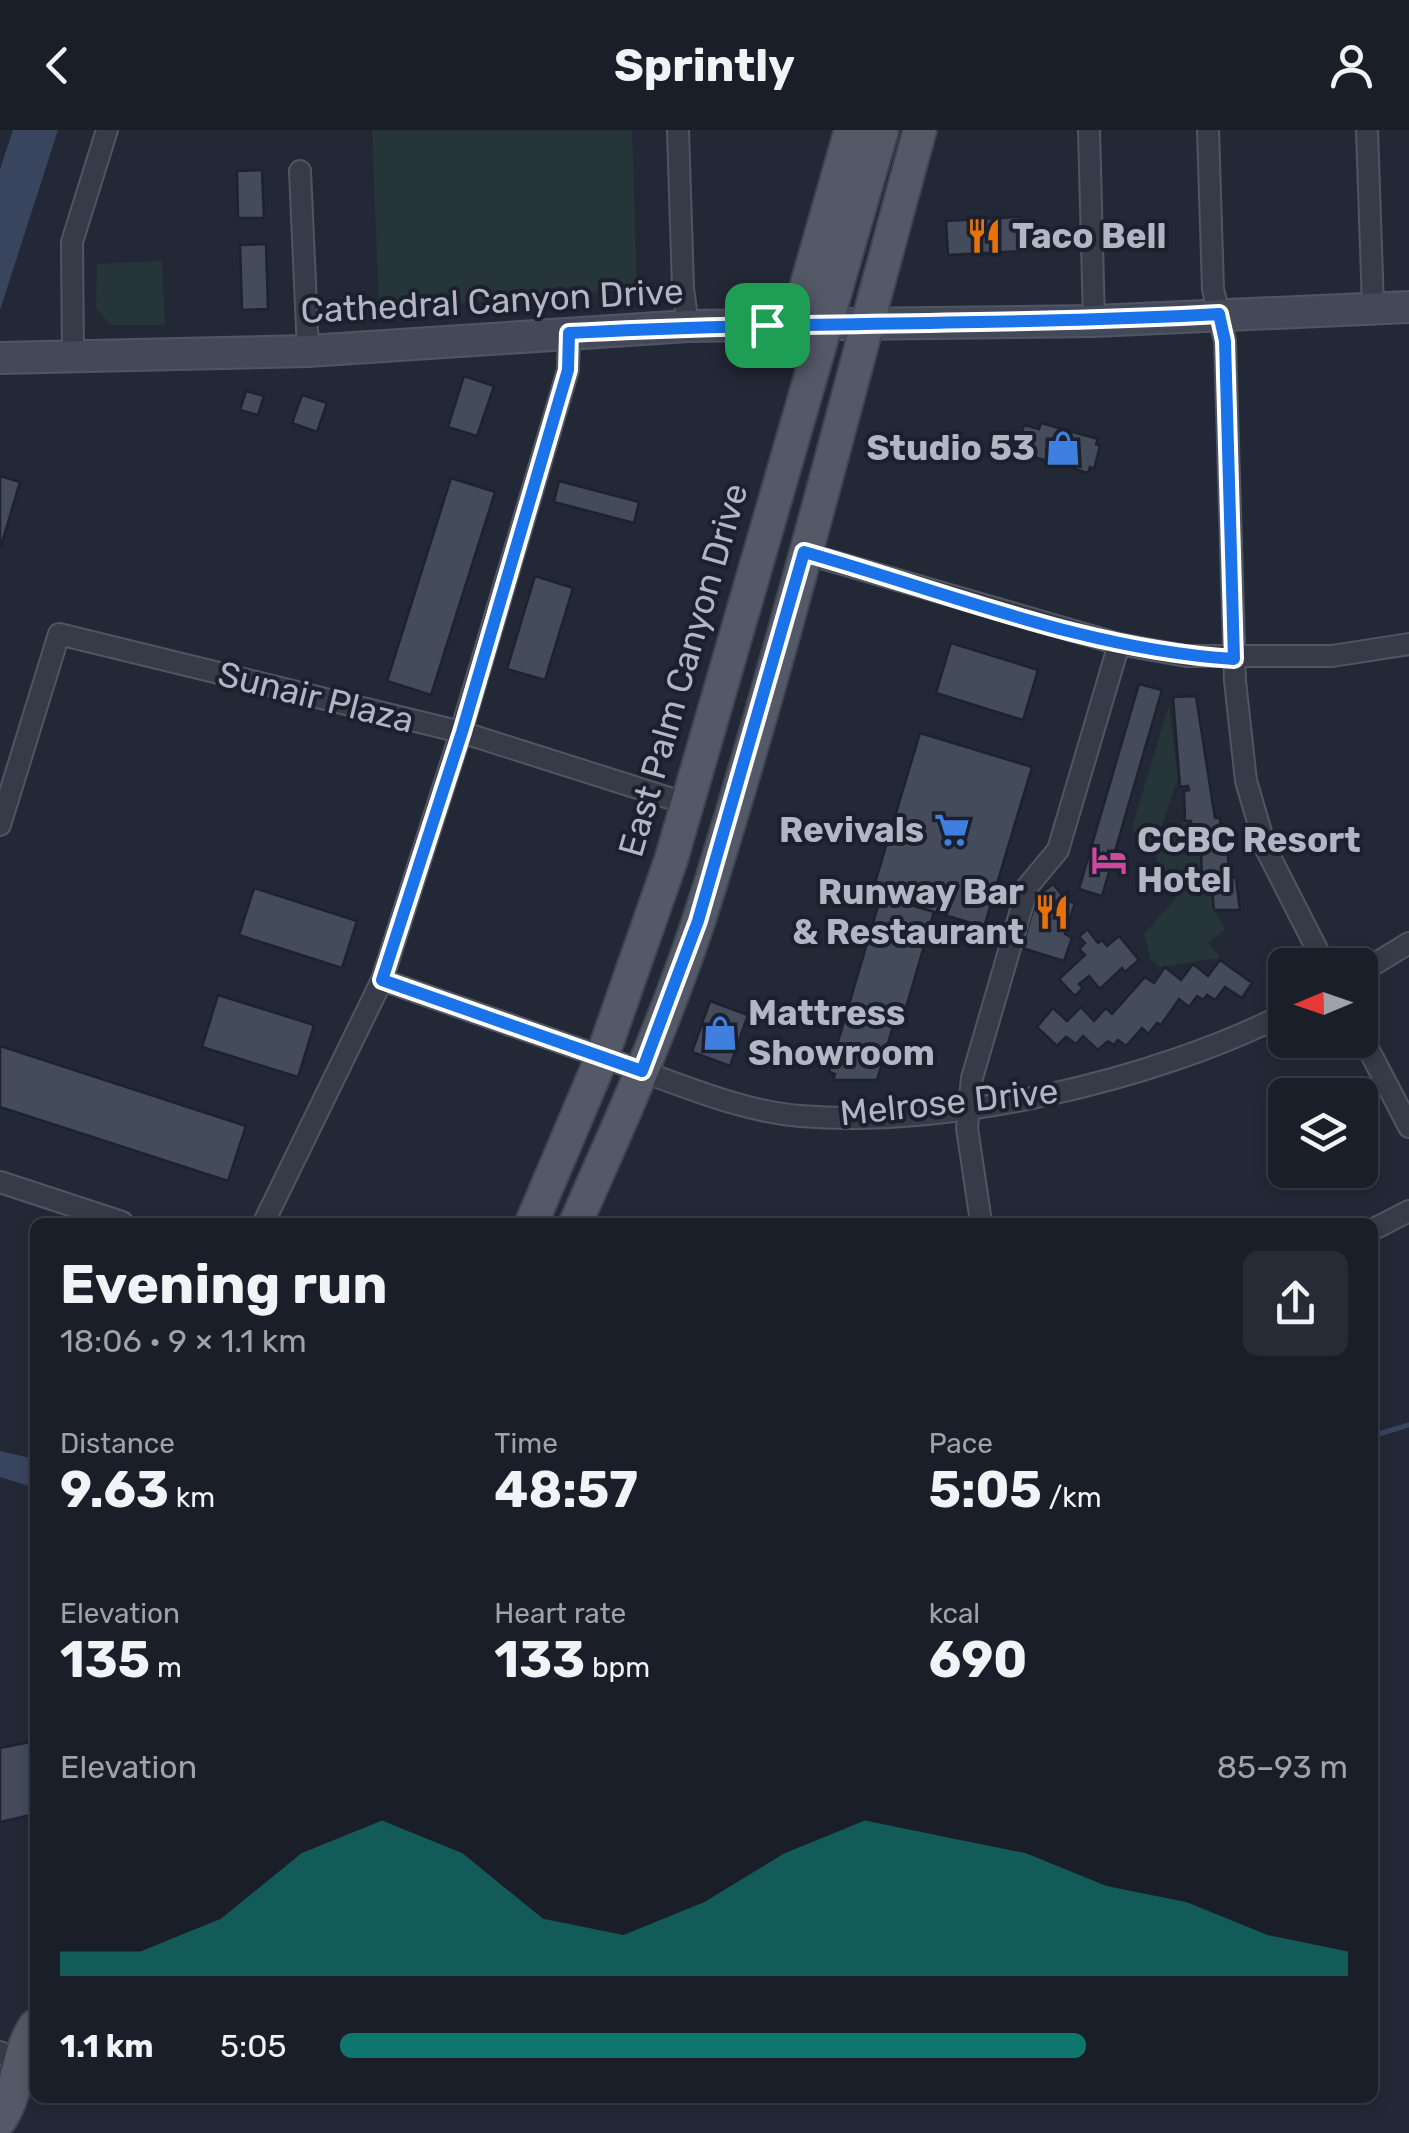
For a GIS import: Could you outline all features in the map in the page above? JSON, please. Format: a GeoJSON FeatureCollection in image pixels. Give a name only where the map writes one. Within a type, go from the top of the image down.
{"type":"FeatureCollection","features":[{"type":"Feature","properties":{"kind":"main road"},"geometry":{"type":"LineString","coordinates":[[767,325],[803,298],[850,130]]}},
{"type":"Feature","properties":{"kind":"main road","name":"East Palm Canyon Drive"},"geometry":{"type":"LineString","coordinates":[[534,1218],[602,1057],[670,860],[882,130]]}},
{"type":"Feature","properties":{"kind":"main road"},"geometry":{"type":"LineString","coordinates":[[578,1218],[642,1071],[698,921],[870,325],[920,130]]}},
{"type":"Feature","properties":{"kind":"main road"},"geometry":{"type":"LineString","coordinates":[[713,705],[719,719],[720,752],[708,809],[727,822]]}},
{"type":"Feature","properties":{"kind":"main road"},"geometry":{"type":"LineString","coordinates":[[15,2083],[30,2033]]}},
{"type":"Feature","properties":{"kind":"street"},"geometry":{"type":"LineString","coordinates":[[72,358],[72,242],[107,130]]}},
{"type":"Feature","properties":{"kind":"street"},"geometry":{"type":"LineString","coordinates":[[678,130],[683,288],[688,326]]}},
{"type":"Feature","properties":{"kind":"street"},"geometry":{"type":"LineString","coordinates":[[1089,130],[1094,321]]}},
{"type":"Feature","properties":{"kind":"street"},"geometry":{"type":"LineString","coordinates":[[1208,130],[1213,289],[1225,341],[1234,659],[1240,734],[1250,798],[1266,849],[1316,948]]}},
{"type":"Feature","properties":{"kind":"street"},"geometry":{"type":"LineString","coordinates":[[1367,130],[1373,308]]}},
{"type":"Feature","properties":{"kind":"street"},"geometry":{"type":"LineString","coordinates":[[300,171],[308,351]]}},
{"type":"Feature","properties":{"kind":"street","name":"Cathedral Canyon Drive"},"geometry":{"type":"LineString","coordinates":[[0,358],[308,351],[688,326],[1094,321],[1409,307]]}},
{"type":"Feature","properties":{"kind":"street"},"geometry":{"type":"LineString","coordinates":[[266,1218],[382,980],[462,732],[568,370],[569,333]]}},
{"type":"Feature","properties":{"kind":"street"},"geometry":{"type":"LineString","coordinates":[[804,552],[1119,644],[1186,656],[1332,656],[1409,644]]}},
{"type":"Feature","properties":{"kind":"street","name":"Sunair Plaza"},"geometry":{"type":"LineString","coordinates":[[0,825],[60,634],[462,732],[685,804]]}},
{"type":"Feature","properties":{"kind":"street"},"geometry":{"type":"LineString","coordinates":[[981,1218],[968,1106],[972,1078],[1028,886],[1058,850],[1119,644]]}},
{"type":"Feature","properties":{"kind":"street"},"geometry":{"type":"LineString","coordinates":[[1378,963],[1409,943]]}},
{"type":"Feature","properties":{"kind":"street","name":"Melrose Drive"},"geometry":{"type":"LineString","coordinates":[[382,980],[726,1100],[799,1116],[883,1115],[968,1106],[1084,1086],[1188,1054],[1268,1021]]}},
{"type":"Feature","properties":{"kind":"street"},"geometry":{"type":"LineString","coordinates":[[1373,1058],[1409,1127]]}},
{"type":"Feature","properties":{"kind":"street"},"geometry":{"type":"LineString","coordinates":[[0,1182],[110,1218]]}},
{"type":"Feature","properties":{"kind":"street"},"geometry":{"type":"LineString","coordinates":[[1378,1227],[1409,1212]]}},
{"type":"Feature","properties":{"kind":"shaded area"},"geometry":{"type":"Polygon","coordinates":[[[372,130],[632,130],[637,289],[379,310],[372,130]]]}},
{"type":"Feature","properties":{"kind":"shaded area"},"geometry":{"type":"Polygon","coordinates":[[[162,261],[165,325],[111,325],[96,308],[97,264],[162,261]]]}},
{"type":"Feature","properties":{"kind":"shaded area"},"geometry":{"type":"Polygon","coordinates":[[[1169,705],[1178,779],[1149,852],[1132,828],[1169,705]]]}},
{"type":"Feature","properties":{"kind":"shaded area"},"geometry":{"type":"Polygon","coordinates":[[[1191,821],[1192,850],[1201,850],[1202,879],[1211,880],[1214,910],[1226,929],[1208,942],[1220,958],[1161,967],[1151,960],[1144,934],[1180,894],[1162,873],[1154,852],[1166,825],[1191,821]]]}},
{"type":"Feature","properties":{"kind":"water"},"geometry":{"type":"Polygon","coordinates":[[[13,130],[58,130],[0,310],[0,169],[13,130]]]}},
{"type":"Feature","properties":{"kind":"water"},"geometry":{"type":"Polygon","coordinates":[[[0,1451],[30,1458],[30,1486],[0,1477],[0,1451]]]}},
{"type":"Feature","properties":{"kind":"building"},"geometry":{"type":"Polygon","coordinates":[[[262,170],[264,218],[238,218],[237,171],[262,170]]]}},
{"type":"Feature","properties":{"kind":"building","name":"Taco Bell"},"geometry":{"type":"Polygon","coordinates":[[[1020,217],[1022,251],[948,255],[946,221],[1020,217]]]}},
{"type":"Feature","properties":{"kind":"building"},"geometry":{"type":"Polygon","coordinates":[[[266,244],[268,309],[242,310],[240,245],[266,244]]]}},
{"type":"Feature","properties":{"kind":"building"},"geometry":{"type":"Polygon","coordinates":[[[464,376],[494,386],[477,436],[448,427],[464,376]]]}},
{"type":"Feature","properties":{"kind":"building"},"geometry":{"type":"Polygon","coordinates":[[[246,391],[264,396],[258,415],[240,410],[246,391]]]}},
{"type":"Feature","properties":{"kind":"building"},"geometry":{"type":"Polygon","coordinates":[[[302,395],[327,403],[317,432],[292,423],[302,395]]]}},
{"type":"Feature","properties":{"kind":"building"},"geometry":{"type":"Polygon","coordinates":[[[1041,423],[1098,439],[1094,469],[1090,467],[1088,473],[1017,452],[1024,425],[1039,429],[1041,423]]]}},
{"type":"Feature","properties":{"kind":"building"},"geometry":{"type":"Polygon","coordinates":[[[0,476],[20,482],[1,546],[0,546],[0,476]]]}},
{"type":"Feature","properties":{"kind":"building"},"geometry":{"type":"Polygon","coordinates":[[[451,478],[495,492],[431,695],[387,681],[451,478]]]}},
{"type":"Feature","properties":{"kind":"building"},"geometry":{"type":"Polygon","coordinates":[[[559,481],[639,502],[634,523],[554,502],[559,481]]]}},
{"type":"Feature","properties":{"kind":"building"},"geometry":{"type":"Polygon","coordinates":[[[535,576],[573,588],[545,680],[507,669],[535,576]]]}},
{"type":"Feature","properties":{"kind":"building"},"geometry":{"type":"Polygon","coordinates":[[[951,643],[1038,670],[1023,720],[936,693],[951,643]]]}},
{"type":"Feature","properties":{"kind":"building"},"geometry":{"type":"Polygon","coordinates":[[[1139,684],[1162,690],[1102,896],[1079,889],[1139,684]]]}},
{"type":"Feature","properties":{"kind":"building"},"geometry":{"type":"Polygon","coordinates":[[[1196,696],[1215,818],[1220,818],[1222,847],[1227,848],[1230,877],[1236,878],[1240,910],[1214,910],[1211,880],[1202,879],[1201,850],[1192,850],[1191,821],[1185,821],[1184,791],[1189,790],[1188,786],[1180,787],[1173,697],[1196,696]]]}},
{"type":"Feature","properties":{"kind":"building","name":"Revivals"},"geometry":{"type":"Polygon","coordinates":[[[920,733],[1032,767],[984,927],[872,893],[920,733]]]}},
{"type":"Feature","properties":{"kind":"building"},"geometry":{"type":"Polygon","coordinates":[[[1053,884],[1067,901],[1075,903],[1065,934],[1072,938],[1064,961],[1022,948],[1037,896],[1053,884]]]}},
{"type":"Feature","properties":{"kind":"building"},"geometry":{"type":"Polygon","coordinates":[[[254,888],[357,921],[342,968],[239,935],[254,888]]]}},
{"type":"Feature","properties":{"kind":"building"},"geometry":{"type":"Polygon","coordinates":[[[881,896],[934,912],[901,1025],[894,1023],[877,1080],[833,1080],[835,1074],[829,1072],[881,896]]]}},
{"type":"Feature","properties":{"kind":"building"},"geometry":{"type":"Polygon","coordinates":[[[1087,929],[1098,943],[1102,940],[1107,946],[1119,936],[1139,960],[1125,972],[1122,968],[1100,989],[1089,976],[1079,984],[1083,988],[1075,996],[1059,979],[1085,955],[1079,949],[1085,943],[1079,937],[1087,929]]]}},
{"type":"Feature","properties":{"kind":"building"},"geometry":{"type":"Polygon","coordinates":[[[1220,960],[1252,983],[1242,998],[1225,987],[1215,1000],[1207,995],[1203,1000],[1197,996],[1189,1007],[1179,999],[1161,1025],[1157,1023],[1148,1034],[1142,1028],[1126,1046],[1118,1040],[1114,1045],[1108,1041],[1098,1050],[1083,1036],[1076,1044],[1066,1037],[1057,1046],[1037,1027],[1053,1008],[1067,1021],[1081,1007],[1094,1021],[1106,1008],[1112,1014],[1145,977],[1154,983],[1165,967],[1181,980],[1193,964],[1208,976],[1220,960]]]}},
{"type":"Feature","properties":{"kind":"building"},"geometry":{"type":"Polygon","coordinates":[[[218,995],[314,1025],[298,1077],[202,1047],[218,995]]]}},
{"type":"Feature","properties":{"kind":"building","name":"Mattress Showroom"},"geometry":{"type":"Polygon","coordinates":[[[710,1001],[748,1015],[730,1066],[692,1052],[710,1001]]]}},
{"type":"Feature","properties":{"kind":"building"},"geometry":{"type":"Polygon","coordinates":[[[0,1046],[246,1126],[228,1181],[0,1107],[0,1046]]]}},
{"type":"Feature","properties":{"kind":"building"},"geometry":{"type":"Polygon","coordinates":[[[30,1742],[30,1815],[0,1822],[0,1748],[30,1742]]]}},
{"type":"Feature","properties":{"kind":"waterway"},"geometry":{"type":"LineString","coordinates":[[1378,1434],[1409,1425]]}},
{"type":"Feature","properties":{"kind":"place","name":"Taco Bell"},"geometry":{"type":"Point","coordinates":[984,236]}},
{"type":"Feature","properties":{"kind":"place","name":"Studio 53"},"geometry":{"type":"Point","coordinates":[1063,448]}},
{"type":"Feature","properties":{"kind":"place","name":"Revivals"},"geometry":{"type":"Point","coordinates":[952,830]}},
{"type":"Feature","properties":{"kind":"place","name":"CCBC Resort Hotel"},"geometry":{"type":"Point","coordinates":[1109,860]}},
{"type":"Feature","properties":{"kind":"place","name":"Runway Bar & Restaurant"},"geometry":{"type":"Point","coordinates":[1052,912]}},
{"type":"Feature","properties":{"kind":"place","name":"Mattress Showroom"},"geometry":{"type":"Point","coordinates":[720,1033]}},
{"type":"Feature","properties":{"kind":"route"},"geometry":{"type":"LineString","coordinates":[[1219,314],[1225,341],[1234,659],[1186,656],[1119,644],[804,552],[698,921],[642,1071],[382,980],[462,732],[568,370],[569,333],[767,325],[1094,321],[1219,314]]}}]}
